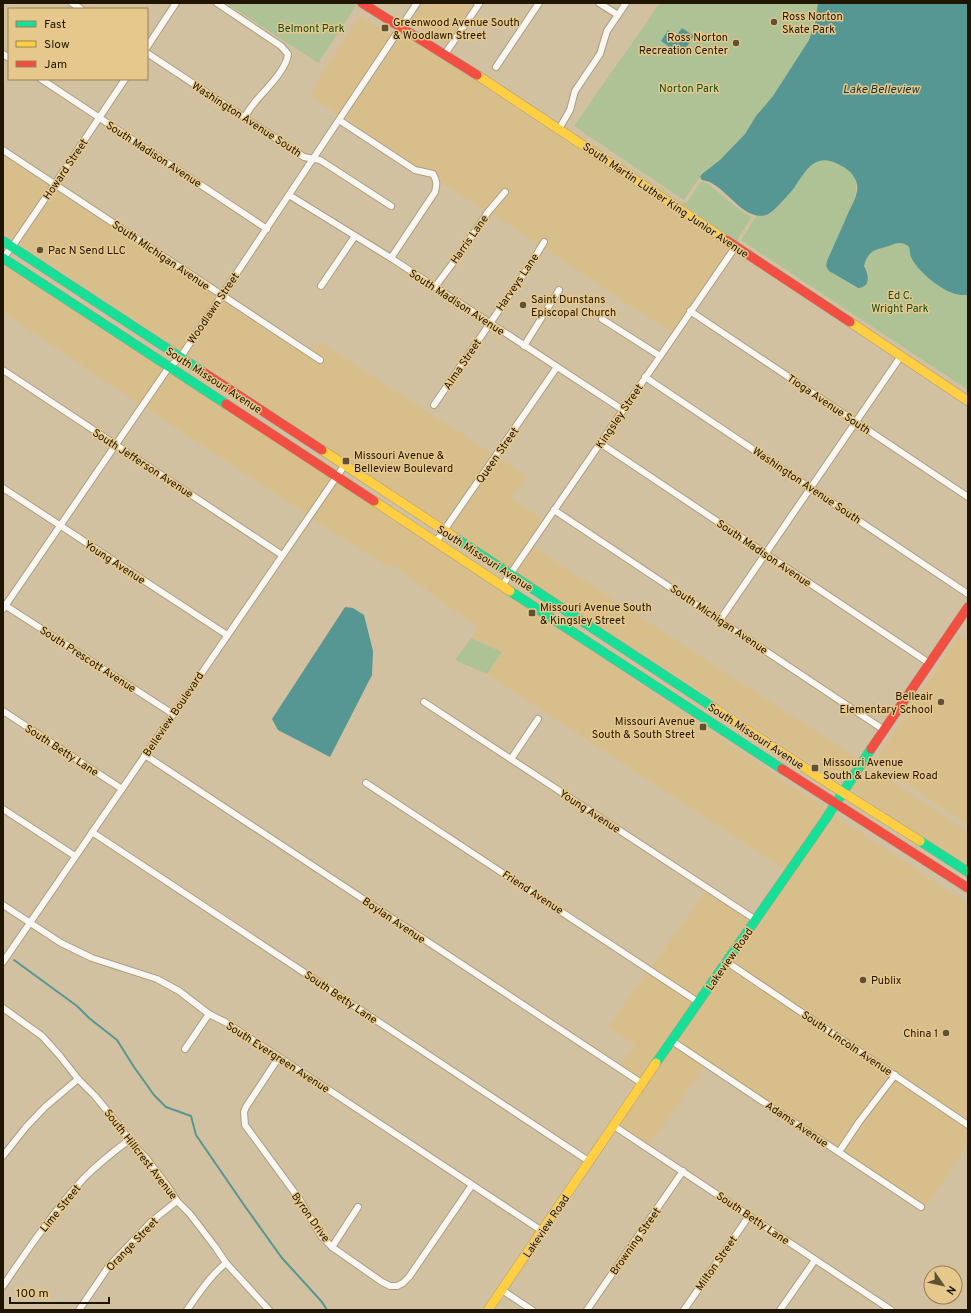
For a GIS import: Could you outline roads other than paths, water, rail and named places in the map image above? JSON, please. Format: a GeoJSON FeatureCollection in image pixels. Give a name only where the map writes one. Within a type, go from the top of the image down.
{"type":"FeatureCollection","features":[{"type":"Feature","properties":{"kind":"main road","name":"South Martin Luther King Junior Avenue"},"geometry":{"type":"LineString","coordinates":[[362,3],[445,54],[968,401]]}},
{"type":"Feature","properties":{"kind":"main road","name":"South Missouri Avenue"},"geometry":{"type":"LineString","coordinates":[[3,241],[510,575],[968,872]]}},
{"type":"Feature","properties":{"kind":"main road","name":"South Missouri Avenue"},"geometry":{"type":"LineString","coordinates":[[3,258],[502,586],[836,804],[968,888]]}},
{"type":"Feature","properties":{"kind":"main road","name":"Lakeview Road"},"geometry":{"type":"LineString","coordinates":[[488,1310],[698,1002],[836,804],[884,730],[968,607]]}},
{"type":"Feature","properties":{"kind":"street"},"geometry":{"type":"LineString","coordinates":[[148,45],[176,3]]}},
{"type":"Feature","properties":{"kind":"street"},"geometry":{"type":"LineString","coordinates":[[217,3],[281,46],[288,54],[286,63],[275,79],[253,104],[244,118]]}},
{"type":"Feature","properties":{"kind":"street","name":"Woodlawn Street"},"geometry":{"type":"LineString","coordinates":[[4,606],[169,367],[180,358],[417,3]]}},
{"type":"Feature","properties":{"kind":"street"},"geometry":{"type":"LineString","coordinates":[[445,54],[479,4],[477,3]]}},
{"type":"Feature","properties":{"kind":"street"},"geometry":{"type":"LineString","coordinates":[[496,67],[539,3]]}},
{"type":"Feature","properties":{"kind":"street"},"geometry":{"type":"LineString","coordinates":[[599,3],[618,15]]}},
{"type":"Feature","properties":{"kind":"street"},"geometry":{"type":"LineString","coordinates":[[559,129],[570,110],[575,92],[600,54],[607,30],[626,3]]}},
{"type":"Feature","properties":{"kind":"street","name":"Washington Avenue South"},"geometry":{"type":"LineString","coordinates":[[148,54],[304,157],[320,160],[391,206]]}},
{"type":"Feature","properties":{"kind":"street","name":"South Madison Avenue"},"geometry":{"type":"LineString","coordinates":[[42,80],[267,228]]}},
{"type":"Feature","properties":{"kind":"street","name":"Howard Street"},"geometry":{"type":"LineString","coordinates":[[3,258],[55,184],[124,80]]}},
{"type":"Feature","properties":{"kind":"street"},"geometry":{"type":"LineString","coordinates":[[339,120],[415,170],[433,174],[436,179],[437,185],[435,192],[390,258]]}},
{"type":"Feature","properties":{"kind":"street","name":"South Michigan Avenue"},"geometry":{"type":"LineString","coordinates":[[3,150],[320,360]]}},
{"type":"Feature","properties":{"kind":"street","name":"Harris Lane"},"geometry":{"type":"LineString","coordinates":[[435,287],[488,212],[505,192]]}},
{"type":"Feature","properties":{"kind":"street","name":"South Madison Avenue"},"geometry":{"type":"LineString","coordinates":[[289,195],[390,258],[623,410]]}},
{"type":"Feature","properties":{"kind":"street"},"geometry":{"type":"LineString","coordinates":[[321,286],[355,236]]}},
{"type":"Feature","properties":{"kind":"street","name":"Harveys Lane"},"geometry":{"type":"LineString","coordinates":[[490,323],[544,242]]}},
{"type":"Feature","properties":{"kind":"street","name":"Kingsley Street"},"geometry":{"type":"LineString","coordinates":[[502,586],[736,246]]}},
{"type":"Feature","properties":{"kind":"street"},"geometry":{"type":"LineString","coordinates":[[524,346],[559,290]]}},
{"type":"Feature","properties":{"kind":"street","name":"Tioga Avenue South"},"geometry":{"type":"LineString","coordinates":[[690,311],[968,497]]}},
{"type":"Feature","properties":{"kind":"street"},"geometry":{"type":"LineString","coordinates":[[602,319],[660,356]]}},
{"type":"Feature","properties":{"kind":"street","name":"Alma Street"},"geometry":{"type":"LineString","coordinates":[[434,405],[490,323]]}},
{"type":"Feature","properties":{"kind":"street"},"geometry":{"type":"LineString","coordinates":[[720,620],[901,356]]}},
{"type":"Feature","properties":{"kind":"street","name":"Queen Street"},"geometry":{"type":"LineString","coordinates":[[436,542],[557,367]]}},
{"type":"Feature","properties":{"kind":"street","name":"South Jefferson Avenue"},"geometry":{"type":"LineString","coordinates":[[3,370],[282,555]]}},
{"type":"Feature","properties":{"kind":"street","name":"Washington Avenue South"},"geometry":{"type":"LineString","coordinates":[[645,377],[968,594]]}},
{"type":"Feature","properties":{"kind":"street","name":"South Madison Avenue"},"geometry":{"type":"LineString","coordinates":[[600,443],[929,664]]}},
{"type":"Feature","properties":{"kind":"street","name":"Belleview Boulevard"},"geometry":{"type":"LineString","coordinates":[[3,962],[344,466]]}},
{"type":"Feature","properties":{"kind":"street","name":"Young Avenue"},"geometry":{"type":"LineString","coordinates":[[3,488],[227,635]]}},
{"type":"Feature","properties":{"kind":"street","name":"South Michigan Avenue"},"geometry":{"type":"LineString","coordinates":[[554,510],[884,730]]}},
{"type":"Feature","properties":{"kind":"street","name":"South Prescott Avenue"},"geometry":{"type":"LineString","coordinates":[[4,606],[173,714]]}},
{"type":"Feature","properties":{"kind":"street","name":"Young Avenue"},"geometry":{"type":"LineString","coordinates":[[424,702],[756,920]]}},
{"type":"Feature","properties":{"kind":"street","name":"South Betty Lane"},"geometry":{"type":"LineString","coordinates":[[3,712],[122,789]]}},
{"type":"Feature","properties":{"kind":"street"},"geometry":{"type":"LineString","coordinates":[[511,759],[538,719]]}},
{"type":"Feature","properties":{"kind":"street","name":"Boylan Avenue"},"geometry":{"type":"LineString","coordinates":[[145,755],[643,1084]]}},
{"type":"Feature","properties":{"kind":"street","name":"Friend Avenue"},"geometry":{"type":"LineString","coordinates":[[366,782],[698,1002]]}},
{"type":"Feature","properties":{"kind":"street"},"geometry":{"type":"LineString","coordinates":[[3,809],[76,856]]}},
{"type":"Feature","properties":{"kind":"street","name":"South Betty Lane"},"geometry":{"type":"LineString","coordinates":[[92,832],[590,1162]]}},
{"type":"Feature","properties":{"kind":"street","name":"South Evergreen Avenue"},"geometry":{"type":"LineString","coordinates":[[3,905],[61,943],[92,958],[157,979],[179,991],[209,1014],[225,1022],[279,1057],[542,1231]]}},
{"type":"Feature","properties":{"kind":"street","name":"South Lincoln Avenue"},"geometry":{"type":"LineString","coordinates":[[726,962],[968,1125]]}},
{"type":"Feature","properties":{"kind":"street","name":"South Hillcrest Avenue"},"geometry":{"type":"LineString","coordinates":[[3,1008],[42,1036],[78,1079],[96,1096],[129,1140],[147,1159],[177,1201],[190,1214],[226,1263],[269,1310]]}},
{"type":"Feature","properties":{"kind":"street"},"geometry":{"type":"LineString","coordinates":[[185,1049],[209,1014]]}},
{"type":"Feature","properties":{"kind":"street","name":"Adams Avenue"},"geometry":{"type":"LineString","coordinates":[[672,1041],[921,1207]]}},
{"type":"Feature","properties":{"kind":"street","name":"Byron Drive"},"geometry":{"type":"LineString","coordinates":[[279,1057],[246,1107],[244,1112],[244,1125],[300,1200],[322,1236],[332,1247],[382,1282],[390,1286],[397,1286],[409,1277],[472,1185]]}},
{"type":"Feature","properties":{"kind":"street"},"geometry":{"type":"LineString","coordinates":[[839,1152],[895,1075]]}},
{"type":"Feature","properties":{"kind":"street"},"geometry":{"type":"LineString","coordinates":[[3,1156],[26,1127],[45,1107],[78,1079]]}},
{"type":"Feature","properties":{"kind":"street","name":"South Betty Lane"},"geometry":{"type":"LineString","coordinates":[[614,1126],[891,1310]]}},
{"type":"Feature","properties":{"kind":"street","name":"Lime Street"},"geometry":{"type":"LineString","coordinates":[[3,1286],[41,1231],[84,1179],[103,1160],[129,1140]]}},
{"type":"Feature","properties":{"kind":"street","name":"Browning Street"},"geometry":{"type":"LineString","coordinates":[[587,1310],[683,1172]]}},
{"type":"Feature","properties":{"kind":"street","name":"Orange Street"},"geometry":{"type":"LineString","coordinates":[[79,1310],[109,1266],[152,1221],[177,1201]]}},
{"type":"Feature","properties":{"kind":"street"},"geometry":{"type":"LineString","coordinates":[[332,1247],[358,1207]]}},
{"type":"Feature","properties":{"kind":"street","name":"Milton Street"},"geometry":{"type":"LineString","coordinates":[[684,1310],[749,1216]]}},
{"type":"Feature","properties":{"kind":"street"},"geometry":{"type":"LineString","coordinates":[[780,1310],[815,1260]]}},
{"type":"Feature","properties":{"kind":"street"},"geometry":{"type":"LineString","coordinates":[[187,1310],[206,1283],[216,1271],[226,1263]]}},
{"type":"Feature","properties":{"kind":"street"},"geometry":{"type":"LineString","coordinates":[[502,1290],[532,1310]]}},
{"type":"Feature","properties":{"kind":"street"},"geometry":{"type":"LineString","coordinates":[[877,1310],[881,1304]]}},
{"type":"Feature","properties":{"kind":"water","name":"Lake Belleview"},"geometry":{"type":"Polygon","coordinates":[[[818,3],[968,3],[968,295],[952,293],[936,284],[916,265],[910,255],[909,247],[902,243],[897,243],[870,254],[864,266],[868,280],[862,287],[858,288],[829,271],[826,266],[827,261],[854,201],[857,189],[857,182],[853,175],[847,169],[838,164],[823,160],[812,165],[794,188],[769,214],[757,216],[741,208],[718,187],[710,182],[702,180],[700,177],[720,160],[745,134],[756,116],[773,96],[809,40],[815,23],[818,3]]]}},
{"type":"Feature","properties":{"kind":"water"},"geometry":{"type":"Polygon","coordinates":[[[682,28],[694,36],[681,55],[661,41],[668,30],[676,36],[682,28]]]}},
{"type":"Feature","properties":{"kind":"water"},"geometry":{"type":"Polygon","coordinates":[[[345,607],[353,608],[364,615],[373,651],[372,675],[330,757],[278,730],[272,719],[345,607]]]}},
{"type":"Feature","properties":{"kind":"waterway"},"geometry":{"type":"LineString","coordinates":[[14,960],[77,1006],[89,1018],[117,1040],[154,1095],[166,1107],[191,1116],[196,1135],[244,1205],[282,1258],[322,1302],[327,1310]]}},
{"type":"Feature","properties":{"kind":"place","name":"Ross Norton Skate Park"},"geometry":{"type":"Point","coordinates":[774,22]}},
{"type":"Feature","properties":{"kind":"place","name":"Greenwood Avenue South & Woodlawn Street"},"geometry":{"type":"Point","coordinates":[385,28]}},
{"type":"Feature","properties":{"kind":"place","name":"Ross Norton Recreation Center"},"geometry":{"type":"Point","coordinates":[736,43]}},
{"type":"Feature","properties":{"kind":"place","name":"Pac N Send LLC"},"geometry":{"type":"Point","coordinates":[40,250]}},
{"type":"Feature","properties":{"kind":"place","name":"Saint Dunstans Episcopal Church"},"geometry":{"type":"Point","coordinates":[523,305]}},
{"type":"Feature","properties":{"kind":"place","name":"Missouri Avenue & Belleview Boulevard"},"geometry":{"type":"Point","coordinates":[346,461]}},
{"type":"Feature","properties":{"kind":"place","name":"Missouri Avenue South & Kingsley Street"},"geometry":{"type":"Point","coordinates":[532,613]}},
{"type":"Feature","properties":{"kind":"place","name":"Belleair Elementary School"},"geometry":{"type":"Point","coordinates":[941,702]}},
{"type":"Feature","properties":{"kind":"place","name":"Missouri Avenue South & South Street"},"geometry":{"type":"Point","coordinates":[703,727]}},
{"type":"Feature","properties":{"kind":"place","name":"Missouri Avenue South & Lakeview Road"},"geometry":{"type":"Point","coordinates":[815,768]}},
{"type":"Feature","properties":{"kind":"place","name":"Publix"},"geometry":{"type":"Point","coordinates":[863,980]}},
{"type":"Feature","properties":{"kind":"place","name":"China 1"},"geometry":{"type":"Point","coordinates":[946,1033]}},
{"type":"Feature","properties":{"kind":"park label","name":"Belmont Park"},"geometry":{"type":"Point","coordinates":[311,28]}},
{"type":"Feature","properties":{"kind":"park label","name":"Norton Park"},"geometry":{"type":"Point","coordinates":[689,88]}},
{"type":"Feature","properties":{"kind":"park label","name":"Ed C. Wright Park"},"geometry":{"type":"Point","coordinates":[900,301]}}]}
